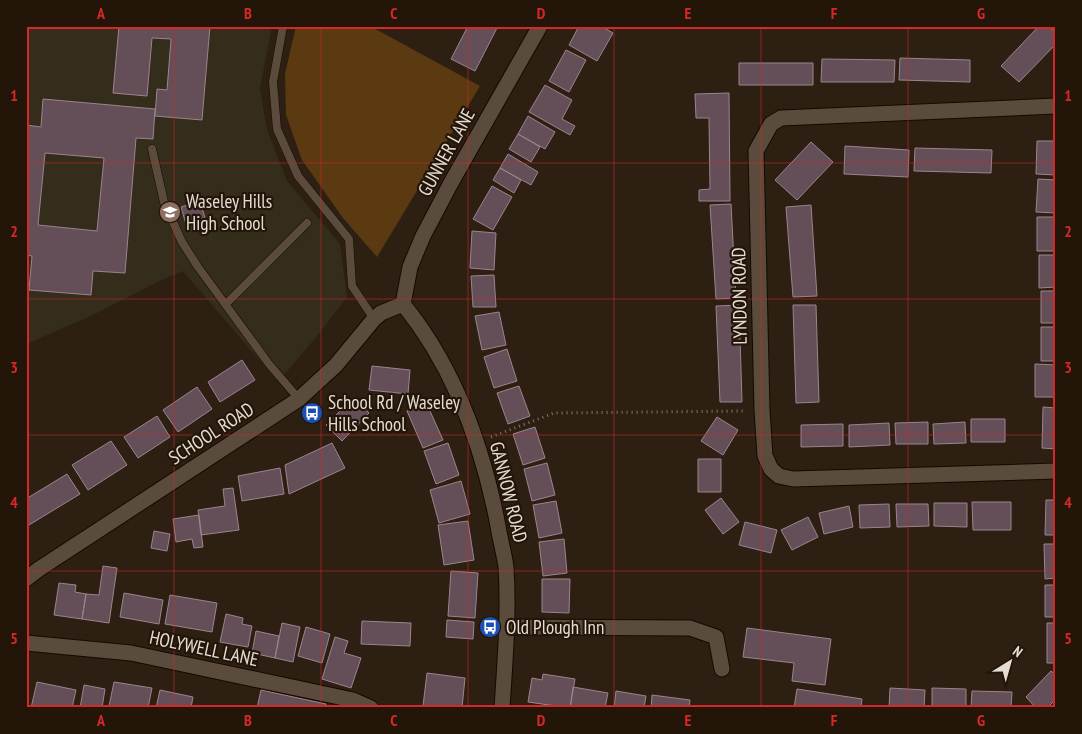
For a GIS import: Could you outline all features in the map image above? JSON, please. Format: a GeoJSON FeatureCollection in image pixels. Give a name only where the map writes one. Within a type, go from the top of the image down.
{"type":"FeatureCollection","features":[{"type":"Feature","properties":{"kind":"street","name":"GUNNER LANE"},"geometry":{"type":"LineString","coordinates":[[403,304],[410,267],[423,236],[452,180],[540,26]]}},
{"type":"Feature","properties":{"kind":"street","name":"LYNDON ROAD"},"geometry":{"type":"LineString","coordinates":[[1056,106],[781,118],[771,124],[756,151],[762,410],[765,456],[771,469],[778,476],[793,479],[1056,471]]}},
{"type":"Feature","properties":{"kind":"street","name":"SCHOOL ROAD"},"geometry":{"type":"LineString","coordinates":[[26,579],[47,563],[298,399],[336,365],[374,319],[381,313],[403,304]]}},
{"type":"Feature","properties":{"kind":"street","name":"GANNOW ROAD"},"geometry":{"type":"LineString","coordinates":[[403,304],[421,326],[449,375],[477,442],[493,501],[506,566],[507,627],[502,708]]}},
{"type":"Feature","properties":{"kind":"street"},"geometry":{"type":"LineString","coordinates":[[507,627],[690,628],[716,637],[722,669]]}},
{"type":"Feature","properties":{"kind":"street","name":"HOLYWELL LANE"},"geometry":{"type":"LineString","coordinates":[[26,643],[132,653],[353,700],[371,708]]}},
{"type":"Feature","properties":{"kind":"lane"},"geometry":{"type":"LineString","coordinates":[[283,26],[273,82],[277,129],[298,176],[349,239],[352,286],[374,319]]}},
{"type":"Feature","properties":{"kind":"lane"},"geometry":{"type":"LineString","coordinates":[[152,149],[164,202],[179,234],[198,267],[269,364],[298,399]]}},
{"type":"Feature","properties":{"kind":"lane"},"geometry":{"type":"LineString","coordinates":[[226,304],[307,223]]}},
{"type":"Feature","properties":{"kind":"path"},"geometry":{"type":"LineString","coordinates":[[477,442],[554,413],[762,410]]}},
{"type":"Feature","properties":{"kind":"shaded area","name":"Waseley Hills High School"},"geometry":{"type":"Polygon","coordinates":[[[26,26],[272,26],[260,88],[267,130],[287,181],[340,244],[347,297],[278,382],[183,271],[159,281],[93,315],[26,344],[26,26]]]}},
{"type":"Feature","properties":{"kind":"shaded area"},"geometry":{"type":"Polygon","coordinates":[[[296,26],[370,26],[480,86],[377,257],[343,218],[302,160],[286,115],[285,74],[296,26]]]}},
{"type":"Feature","properties":{"kind":"building"},"geometry":{"type":"Polygon","coordinates":[[[119,26],[210,26],[202,120],[155,116],[157,89],[167,90],[171,39],[152,38],[147,96],[113,93],[119,26]]]}},
{"type":"Feature","properties":{"kind":"building"},"geometry":{"type":"Polygon","coordinates":[[[468,26],[498,26],[475,71],[451,59],[468,26]]]}},
{"type":"Feature","properties":{"kind":"building"},"geometry":{"type":"Polygon","coordinates":[[[579,26],[601,26],[613,33],[597,61],[569,45],[579,26]]]}},
{"type":"Feature","properties":{"kind":"building"},"geometry":{"type":"Polygon","coordinates":[[[1039,26],[1048,26],[1056,33],[1056,44],[1019,82],[1001,66],[1039,26]]]}},
{"type":"Feature","properties":{"kind":"building"},"geometry":{"type":"Polygon","coordinates":[[[566,50],[586,60],[569,92],[549,81],[566,50]]]}},
{"type":"Feature","properties":{"kind":"building"},"geometry":{"type":"Polygon","coordinates":[[[900,58],[970,60],[970,82],[899,80],[900,58]]]}},
{"type":"Feature","properties":{"kind":"building"},"geometry":{"type":"Polygon","coordinates":[[[822,59],[895,60],[894,82],[821,82],[822,59]]]}},
{"type":"Feature","properties":{"kind":"building"},"geometry":{"type":"Polygon","coordinates":[[[739,63],[813,63],[813,85],[739,85],[739,63]]]}},
{"type":"Feature","properties":{"kind":"building"},"geometry":{"type":"Polygon","coordinates":[[[545,85],[572,100],[562,119],[575,126],[570,135],[529,112],[545,85]]]}},
{"type":"Feature","properties":{"kind":"building"},"geometry":{"type":"Polygon","coordinates":[[[729,93],[730,201],[699,201],[699,190],[710,189],[709,118],[696,118],[695,94],[729,93]]]}},
{"type":"Feature","properties":{"kind":"building"},"geometry":{"type":"Polygon","coordinates":[[[43,99],[155,109],[153,139],[136,138],[125,273],[93,271],[91,295],[29,290],[32,256],[26,255],[26,125],[41,127],[43,99]],[[45,153],[38,225],[97,231],[104,158],[45,153]]]}},
{"type":"Feature","properties":{"kind":"building"},"geometry":{"type":"Polygon","coordinates":[[[528,116],[555,132],[545,149],[518,134],[528,116]]]}},
{"type":"Feature","properties":{"kind":"building"},"geometry":{"type":"Polygon","coordinates":[[[518,134],[540,147],[531,162],[509,149],[518,134]]]}},
{"type":"Feature","properties":{"kind":"building"},"geometry":{"type":"Polygon","coordinates":[[[1037,141],[1056,141],[1056,175],[1036,174],[1037,141]]]}},
{"type":"Feature","properties":{"kind":"building"},"geometry":{"type":"Polygon","coordinates":[[[811,142],[833,162],[797,200],[775,180],[811,142]]]}},
{"type":"Feature","properties":{"kind":"building"},"geometry":{"type":"Polygon","coordinates":[[[845,146],[909,150],[908,177],[844,174],[845,146]]]}},
{"type":"Feature","properties":{"kind":"building"},"geometry":{"type":"Polygon","coordinates":[[[915,148],[992,150],[991,173],[914,171],[915,148]]]}},
{"type":"Feature","properties":{"kind":"building"},"geometry":{"type":"Polygon","coordinates":[[[508,154],[538,172],[531,185],[500,168],[508,154]]]}},
{"type":"Feature","properties":{"kind":"building"},"geometry":{"type":"Polygon","coordinates":[[[500,168],[521,180],[514,193],[493,180],[500,168]]]}},
{"type":"Feature","properties":{"kind":"building"},"geometry":{"type":"Polygon","coordinates":[[[1038,179],[1056,180],[1056,213],[1036,212],[1038,179]]]}},
{"type":"Feature","properties":{"kind":"building"},"geometry":{"type":"Polygon","coordinates":[[[492,186],[512,197],[493,230],[473,219],[492,186]]]}},
{"type":"Feature","properties":{"kind":"building"},"geometry":{"type":"Polygon","coordinates":[[[200,201],[207,225],[188,231],[181,207],[200,201]]]}},
{"type":"Feature","properties":{"kind":"building"},"geometry":{"type":"Polygon","coordinates":[[[731,204],[736,298],[716,299],[710,205],[731,204]]]}},
{"type":"Feature","properties":{"kind":"building"},"geometry":{"type":"Polygon","coordinates":[[[811,205],[817,296],[793,297],[786,207],[811,205]]]}},
{"type":"Feature","properties":{"kind":"building"},"geometry":{"type":"Polygon","coordinates":[[[1037,217],[1056,217],[1056,251],[1037,251],[1037,217]]]}},
{"type":"Feature","properties":{"kind":"building"},"geometry":{"type":"Polygon","coordinates":[[[472,231],[496,233],[494,270],[470,268],[472,231]]]}},
{"type":"Feature","properties":{"kind":"building"},"geometry":{"type":"Polygon","coordinates":[[[1039,255],[1056,255],[1056,287],[1039,288],[1039,255]]]}},
{"type":"Feature","properties":{"kind":"building"},"geometry":{"type":"Polygon","coordinates":[[[494,275],[496,307],[473,307],[471,276],[494,275]]]}},
{"type":"Feature","properties":{"kind":"building"},"geometry":{"type":"Polygon","coordinates":[[[1041,291],[1056,291],[1056,323],[1041,323],[1041,291]]]}},
{"type":"Feature","properties":{"kind":"building"},"geometry":{"type":"Polygon","coordinates":[[[739,305],[742,402],[720,402],[716,306],[739,305]]]}},
{"type":"Feature","properties":{"kind":"building"},"geometry":{"type":"Polygon","coordinates":[[[793,305],[816,305],[819,402],[796,403],[793,305]]]}},
{"type":"Feature","properties":{"kind":"building"},"geometry":{"type":"Polygon","coordinates":[[[499,312],[506,345],[482,350],[475,316],[499,312]]]}},
{"type":"Feature","properties":{"kind":"building"},"geometry":{"type":"Polygon","coordinates":[[[1041,327],[1056,327],[1056,361],[1041,361],[1041,327]]]}},
{"type":"Feature","properties":{"kind":"building"},"geometry":{"type":"Polygon","coordinates":[[[507,349],[517,381],[494,388],[484,357],[507,349]]]}},
{"type":"Feature","properties":{"kind":"building"},"geometry":{"type":"Polygon","coordinates":[[[242,360],[255,380],[220,402],[208,382],[242,360]]]}},
{"type":"Feature","properties":{"kind":"building"},"geometry":{"type":"Polygon","coordinates":[[[1035,364],[1056,365],[1056,397],[1035,397],[1035,364]]]}},
{"type":"Feature","properties":{"kind":"building"},"geometry":{"type":"Polygon","coordinates":[[[372,366],[410,370],[408,394],[369,390],[372,366]]]}},
{"type":"Feature","properties":{"kind":"building"},"geometry":{"type":"Polygon","coordinates":[[[519,386],[530,416],[508,424],[497,393],[519,386]]]}},
{"type":"Feature","properties":{"kind":"building"},"geometry":{"type":"Polygon","coordinates":[[[197,387],[212,409],[178,432],[163,410],[197,387]]]}},
{"type":"Feature","properties":{"kind":"building"},"geometry":{"type":"Polygon","coordinates":[[[354,397],[369,413],[342,441],[326,425],[354,397]]]}},
{"type":"Feature","properties":{"kind":"building"},"geometry":{"type":"Polygon","coordinates":[[[426,402],[443,440],[423,448],[407,411],[426,402]]]}},
{"type":"Feature","properties":{"kind":"building"},"geometry":{"type":"Polygon","coordinates":[[[1043,407],[1056,408],[1056,449],[1042,448],[1043,407]]]}},
{"type":"Feature","properties":{"kind":"building"},"geometry":{"type":"Polygon","coordinates":[[[157,416],[170,437],[138,458],[124,437],[157,416]]]}},
{"type":"Feature","properties":{"kind":"building"},"geometry":{"type":"Polygon","coordinates":[[[717,417],[738,430],[723,455],[701,441],[717,417]]]}},
{"type":"Feature","properties":{"kind":"building"},"geometry":{"type":"Polygon","coordinates":[[[971,419],[1005,419],[1005,442],[971,442],[971,419]]]}},
{"type":"Feature","properties":{"kind":"building"},"geometry":{"type":"Polygon","coordinates":[[[928,422],[928,444],[896,444],[895,423],[928,422]]]}},
{"type":"Feature","properties":{"kind":"building"},"geometry":{"type":"Polygon","coordinates":[[[965,422],[966,443],[934,444],[933,424],[965,422]]]}},
{"type":"Feature","properties":{"kind":"building"},"geometry":{"type":"Polygon","coordinates":[[[889,423],[890,445],[849,447],[849,425],[889,423]]]}},
{"type":"Feature","properties":{"kind":"building"},"geometry":{"type":"Polygon","coordinates":[[[843,424],[843,446],[801,447],[801,425],[843,424]]]}},
{"type":"Feature","properties":{"kind":"building"},"geometry":{"type":"Polygon","coordinates":[[[535,427],[545,458],[523,465],[513,434],[535,427]]]}},
{"type":"Feature","properties":{"kind":"building"},"geometry":{"type":"Polygon","coordinates":[[[111,441],[127,465],[88,490],[72,465],[111,441]]]}},
{"type":"Feature","properties":{"kind":"building"},"geometry":{"type":"Polygon","coordinates":[[[332,443],[345,468],[289,494],[285,465],[332,443]]]}},
{"type":"Feature","properties":{"kind":"building"},"geometry":{"type":"Polygon","coordinates":[[[448,443],[459,475],[436,484],[424,451],[448,443]]]}},
{"type":"Feature","properties":{"kind":"building"},"geometry":{"type":"Polygon","coordinates":[[[698,459],[721,459],[721,492],[698,492],[698,459]]]}},
{"type":"Feature","properties":{"kind":"building"},"geometry":{"type":"Polygon","coordinates":[[[547,463],[555,495],[532,501],[524,469],[547,463]]]}},
{"type":"Feature","properties":{"kind":"building"},"geometry":{"type":"Polygon","coordinates":[[[280,468],[284,494],[242,501],[238,476],[280,468]]]}},
{"type":"Feature","properties":{"kind":"building"},"geometry":{"type":"Polygon","coordinates":[[[67,474],[80,494],[29,525],[26,520],[26,499],[67,474]]]}},
{"type":"Feature","properties":{"kind":"building"},"geometry":{"type":"Polygon","coordinates":[[[461,481],[470,514],[439,523],[430,490],[461,481]]]}},
{"type":"Feature","properties":{"kind":"building"},"geometry":{"type":"Polygon","coordinates":[[[233,488],[239,530],[201,535],[198,510],[225,506],[223,489],[233,488]]]}},
{"type":"Feature","properties":{"kind":"building"},"geometry":{"type":"Polygon","coordinates":[[[721,498],[739,522],[723,534],[705,510],[721,498]]]}},
{"type":"Feature","properties":{"kind":"building"},"geometry":{"type":"Polygon","coordinates":[[[1046,500],[1056,500],[1056,535],[1045,535],[1046,500]]]}},
{"type":"Feature","properties":{"kind":"building"},"geometry":{"type":"Polygon","coordinates":[[[556,501],[562,533],[539,538],[533,505],[556,501]]]}},
{"type":"Feature","properties":{"kind":"building"},"geometry":{"type":"Polygon","coordinates":[[[972,502],[1011,502],[1011,530],[973,530],[972,502]]]}},
{"type":"Feature","properties":{"kind":"building"},"geometry":{"type":"Polygon","coordinates":[[[934,503],[967,503],[967,527],[934,526],[934,503]]]}},
{"type":"Feature","properties":{"kind":"building"},"geometry":{"type":"Polygon","coordinates":[[[889,504],[890,527],[860,528],[859,505],[889,504]]]}},
{"type":"Feature","properties":{"kind":"building"},"geometry":{"type":"Polygon","coordinates":[[[896,504],[928,504],[929,526],[897,527],[896,504]]]}},
{"type":"Feature","properties":{"kind":"building"},"geometry":{"type":"Polygon","coordinates":[[[849,506],[853,527],[824,534],[819,513],[849,506]]]}},
{"type":"Feature","properties":{"kind":"building"},"geometry":{"type":"Polygon","coordinates":[[[199,515],[203,547],[194,548],[192,539],[176,542],[173,519],[199,515]]]}},
{"type":"Feature","properties":{"kind":"building"},"geometry":{"type":"Polygon","coordinates":[[[808,517],[818,537],[792,550],[781,530],[808,517]]]}},
{"type":"Feature","properties":{"kind":"building"},"geometry":{"type":"Polygon","coordinates":[[[468,521],[474,560],[444,565],[438,525],[468,521]]]}},
{"type":"Feature","properties":{"kind":"building"},"geometry":{"type":"Polygon","coordinates":[[[745,522],[777,530],[771,553],[739,545],[745,522]]]}},
{"type":"Feature","properties":{"kind":"building"},"geometry":{"type":"Polygon","coordinates":[[[154,531],[170,534],[167,551],[151,548],[154,531]]]}},
{"type":"Feature","properties":{"kind":"building"},"geometry":{"type":"Polygon","coordinates":[[[564,539],[567,573],[543,576],[539,542],[564,539]]]}},
{"type":"Feature","properties":{"kind":"building"},"geometry":{"type":"Polygon","coordinates":[[[1044,544],[1056,544],[1056,578],[1045,579],[1044,544]]]}},
{"type":"Feature","properties":{"kind":"building"},"geometry":{"type":"Polygon","coordinates":[[[103,566],[117,568],[109,623],[82,619],[86,594],[99,595],[103,566]]]}},
{"type":"Feature","properties":{"kind":"building"},"geometry":{"type":"Polygon","coordinates":[[[451,571],[478,573],[475,618],[448,616],[451,571]]]}},
{"type":"Feature","properties":{"kind":"building"},"geometry":{"type":"Polygon","coordinates":[[[542,579],[570,579],[569,613],[542,612],[542,579]]]}},
{"type":"Feature","properties":{"kind":"building"},"geometry":{"type":"Polygon","coordinates":[[[59,583],[76,585],[75,592],[86,594],[82,619],[54,615],[59,583]]]}},
{"type":"Feature","properties":{"kind":"building"},"geometry":{"type":"Polygon","coordinates":[[[1045,585],[1056,585],[1056,617],[1045,617],[1045,585]]]}},
{"type":"Feature","properties":{"kind":"building"},"geometry":{"type":"Polygon","coordinates":[[[124,593],[163,600],[159,624],[120,617],[124,593]]]}},
{"type":"Feature","properties":{"kind":"building"},"geometry":{"type":"Polygon","coordinates":[[[170,595],[217,603],[212,632],[165,624],[170,595]]]}},
{"type":"Feature","properties":{"kind":"building"},"geometry":{"type":"Polygon","coordinates":[[[226,614],[243,618],[242,624],[252,626],[248,647],[220,642],[226,614]]]}},
{"type":"Feature","properties":{"kind":"building"},"geometry":{"type":"Polygon","coordinates":[[[447,620],[474,622],[473,639],[446,637],[447,620]]]}},
{"type":"Feature","properties":{"kind":"building"},"geometry":{"type":"Polygon","coordinates":[[[362,621],[411,623],[410,646],[361,644],[362,621]]]}},
{"type":"Feature","properties":{"kind":"building"},"geometry":{"type":"Polygon","coordinates":[[[282,623],[300,627],[293,662],[275,658],[282,623]]]}},
{"type":"Feature","properties":{"kind":"building"},"geometry":{"type":"Polygon","coordinates":[[[1047,623],[1056,623],[1056,663],[1047,663],[1047,623]]]}},
{"type":"Feature","properties":{"kind":"building"},"geometry":{"type":"Polygon","coordinates":[[[306,627],[330,634],[322,663],[298,656],[306,627]]]}},
{"type":"Feature","properties":{"kind":"building"},"geometry":{"type":"Polygon","coordinates":[[[747,628],[831,639],[825,685],[792,681],[794,663],[743,657],[747,628]]]}},
{"type":"Feature","properties":{"kind":"building"},"geometry":{"type":"Polygon","coordinates":[[[256,631],[279,636],[275,658],[252,653],[256,631]]]}},
{"type":"Feature","properties":{"kind":"building"},"geometry":{"type":"Polygon","coordinates":[[[335,637],[348,641],[344,653],[361,658],[351,688],[322,679],[335,637]]]}},
{"type":"Feature","properties":{"kind":"building"},"geometry":{"type":"Polygon","coordinates":[[[1051,671],[1056,675],[1056,699],[1047,708],[1036,708],[1026,697],[1051,671]]]}},
{"type":"Feature","properties":{"kind":"building"},"geometry":{"type":"Polygon","coordinates":[[[427,673],[465,678],[462,708],[423,706],[427,673]]]}},
{"type":"Feature","properties":{"kind":"building"},"geometry":{"type":"Polygon","coordinates":[[[543,674],[575,679],[570,708],[528,702],[532,678],[542,680],[543,674]]]}},
{"type":"Feature","properties":{"kind":"building"},"geometry":{"type":"Polygon","coordinates":[[[37,682],[76,690],[72,708],[31,708],[37,682]]]}},
{"type":"Feature","properties":{"kind":"building"},"geometry":{"type":"Polygon","coordinates":[[[114,682],[152,688],[148,708],[109,706],[114,682]]]}},
{"type":"Feature","properties":{"kind":"building"},"geometry":{"type":"Polygon","coordinates":[[[84,685],[105,689],[102,708],[80,708],[84,685]]]}},
{"type":"Feature","properties":{"kind":"building"},"geometry":{"type":"Polygon","coordinates":[[[573,687],[608,693],[605,708],[570,708],[573,687]]]}},
{"type":"Feature","properties":{"kind":"building"},"geometry":{"type":"Polygon","coordinates":[[[890,688],[925,690],[924,708],[889,708],[890,688]]]}},
{"type":"Feature","properties":{"kind":"building"},"geometry":{"type":"Polygon","coordinates":[[[932,688],[966,689],[966,708],[932,708],[932,688]]]}},
{"type":"Feature","properties":{"kind":"building"},"geometry":{"type":"Polygon","coordinates":[[[797,689],[862,699],[861,708],[794,708],[797,689]]]}},
{"type":"Feature","properties":{"kind":"building"},"geometry":{"type":"Polygon","coordinates":[[[160,690],[193,697],[191,708],[156,708],[160,690]]]}},
{"type":"Feature","properties":{"kind":"building"},"geometry":{"type":"Polygon","coordinates":[[[261,690],[326,704],[325,708],[257,708],[261,690]]]}},
{"type":"Feature","properties":{"kind":"building"},"geometry":{"type":"Polygon","coordinates":[[[616,691],[646,696],[644,708],[614,708],[616,691]]]}},
{"type":"Feature","properties":{"kind":"building"},"geometry":{"type":"Polygon","coordinates":[[[972,691],[1012,692],[1011,708],[971,708],[972,691]]]}},
{"type":"Feature","properties":{"kind":"building"},"geometry":{"type":"Polygon","coordinates":[[[652,695],[690,700],[689,708],[651,708],[652,695]]]}},
{"type":"Feature","properties":{"kind":"place","name":"Waseley Hills High School"},"geometry":{"type":"Point","coordinates":[170,212]}},
{"type":"Feature","properties":{"kind":"place","name":"School Rd / Waseley Hills School"},"geometry":{"type":"Point","coordinates":[312,413]}},
{"type":"Feature","properties":{"kind":"place","name":"Old Plough Inn"},"geometry":{"type":"Point","coordinates":[490,627]}}]}
